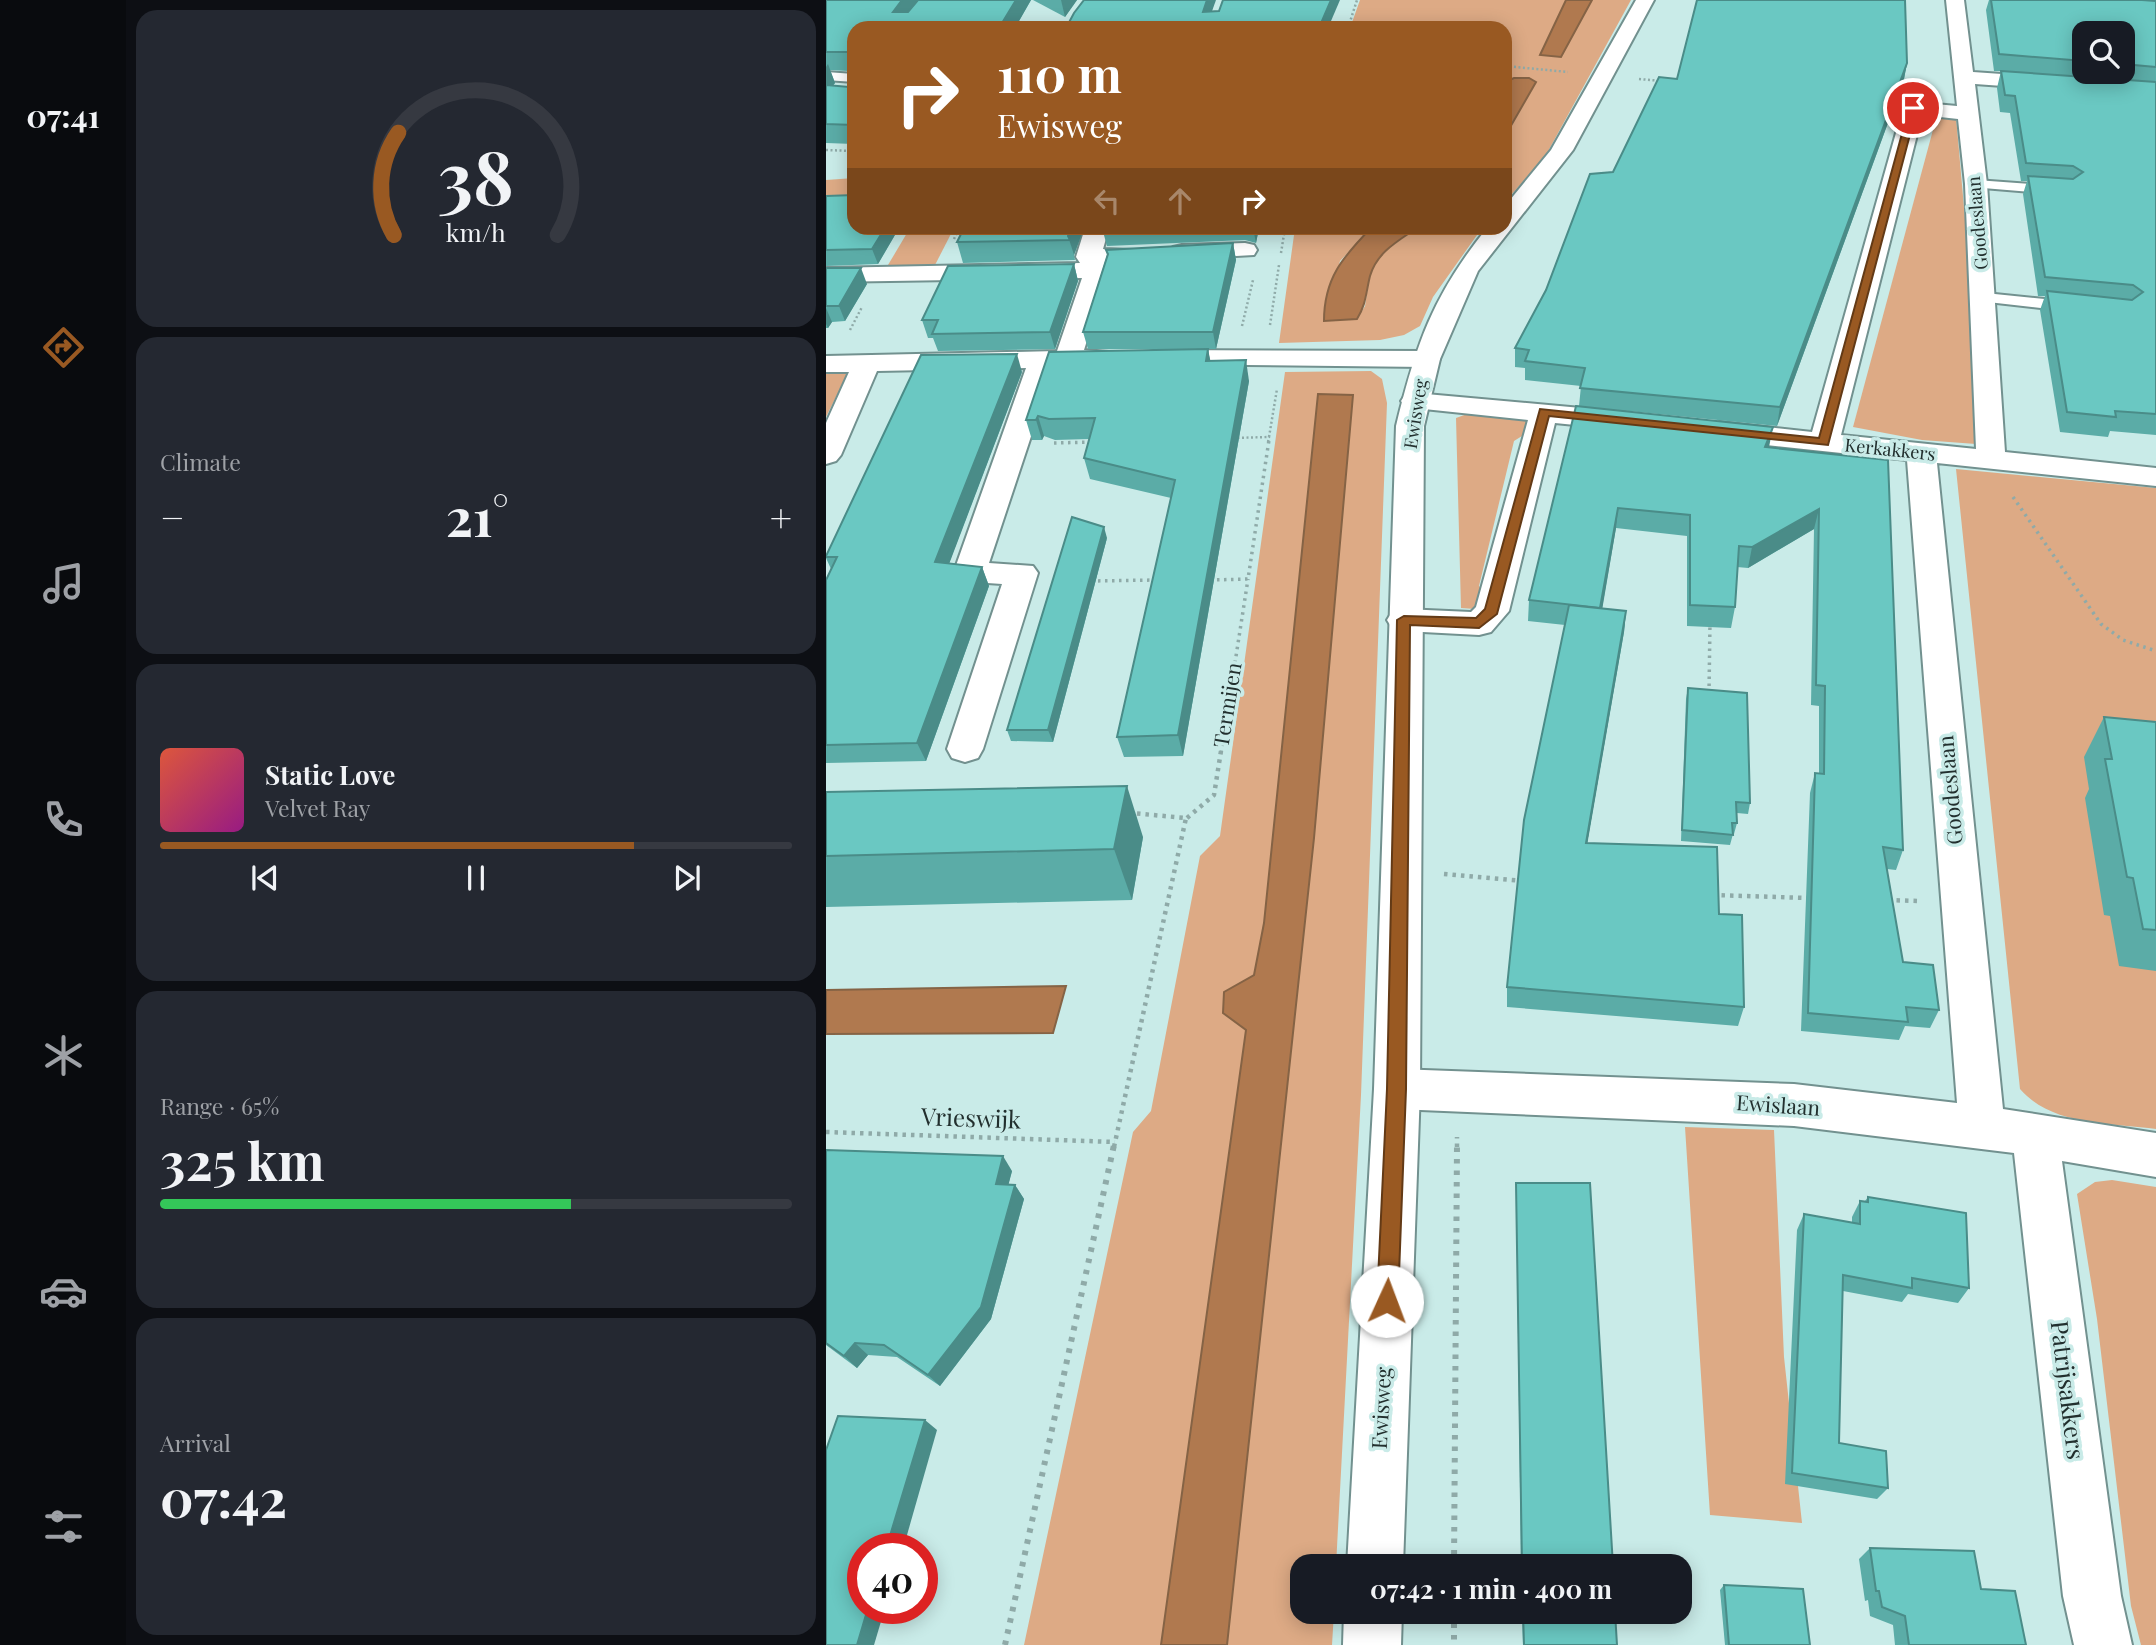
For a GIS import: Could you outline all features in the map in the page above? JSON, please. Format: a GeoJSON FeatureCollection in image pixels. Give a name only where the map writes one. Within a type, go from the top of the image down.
{"type":"FeatureCollection","features":[{"type":"Feature","properties":{"kind":"street"},"geometry":{"type":"LineString","coordinates":[[1512,213],[1547,172],[1645,0]]}},
{"type":"Feature","properties":{"kind":"street","name":"Goodeslaan"},"geometry":{"type":"LineString","coordinates":[[1955,0],[1976,184],[1984,298],[1978,458]]}},
{"type":"Feature","properties":{"kind":"street"},"geometry":{"type":"LineString","coordinates":[[1963,76],[2156,91]]}},
{"type":"Feature","properties":{"kind":"street"},"geometry":{"type":"LineString","coordinates":[[847,86],[837,97],[847,98]]}},
{"type":"Feature","properties":{"kind":"street"},"geometry":{"type":"LineString","coordinates":[[1824,443],[1913,108],[1966,113]]}},
{"type":"Feature","properties":{"kind":"street"},"geometry":{"type":"LineString","coordinates":[[965,749],[1022,573],[969,574],[1013,445],[1056,359],[1092,263],[1096,235]]}},
{"type":"Feature","properties":{"kind":"street","name":"Ewisweg"},"geometry":{"type":"LineString","coordinates":[[1377,1554],[1396,1089],[1410,426],[1426,359],[1438,327],[1466,270],[1494,235]]}},
{"type":"Feature","properties":{"kind":"street"},"geometry":{"type":"LineString","coordinates":[[826,275],[1092,263],[1250,261]]}},
{"type":"Feature","properties":{"kind":"street"},"geometry":{"type":"LineString","coordinates":[[828,364],[1234,357],[1426,359]]}},
{"type":"Feature","properties":{"kind":"street"},"geometry":{"type":"LineString","coordinates":[[826,455],[867,363]]}},
{"type":"Feature","properties":{"kind":"street"},"geometry":{"type":"LineString","coordinates":[[1415,401],[1647,423]]}},
{"type":"Feature","properties":{"kind":"street"},"geometry":{"type":"LineString","coordinates":[[1404,620],[1448,620],[1479,624],[1492,611],[1544,412]]}},
{"type":"Feature","properties":{"kind":"street","name":"Kerkakkers"},"geometry":{"type":"LineString","coordinates":[[1699,429],[2156,477]]}},
{"type":"Feature","properties":{"kind":"street","name":"Goodeslaan"},"geometry":{"type":"LineString","coordinates":[[1921,453],[1982,1127]]}},
{"type":"Feature","properties":{"kind":"street","name":"Ewislaan"},"geometry":{"type":"LineString","coordinates":[[1396,1089],[1794,1105],[1982,1127],[2156,1155]]}},
{"type":"Feature","properties":{"kind":"street","name":"Patrijsakkers"},"geometry":{"type":"LineString","coordinates":[[2035,1135],[2092,1596],[2103,1645]]}},
{"type":"Feature","properties":{"kind":"street"},"geometry":{"type":"LineString","coordinates":[[1372,1645],[1373,1624]]}},
{"type":"Feature","properties":{"kind":"lane"},"geometry":{"type":"LineString","coordinates":[[826,76],[847,78]]}},
{"type":"Feature","properties":{"kind":"lane"},"geometry":{"type":"LineString","coordinates":[[1976,184],[2067,191]]}},
{"type":"Feature","properties":{"kind":"lane"},"geometry":{"type":"LineString","coordinates":[[1984,298],[2087,308]]}},
{"type":"Feature","properties":{"kind":"path"},"geometry":{"type":"LineString","coordinates":[[1350,21],[1357,0]]}},
{"type":"Feature","properties":{"kind":"path"},"geometry":{"type":"LineString","coordinates":[[1639,66],[1632,78],[1672,83]]}},
{"type":"Feature","properties":{"kind":"path"},"geometry":{"type":"LineString","coordinates":[[1512,67],[1604,75]]}},
{"type":"Feature","properties":{"kind":"path"},"geometry":{"type":"LineString","coordinates":[[826,150],[847,151]]}},
{"type":"Feature","properties":{"kind":"path","name":"Termijen"},"geometry":{"type":"LineString","coordinates":[[1186,818],[1214,795],[1269,437],[1284,235]]}},
{"type":"Feature","properties":{"kind":"path"},"geometry":{"type":"LineString","coordinates":[[1234,357],[1250,261]]}},
{"type":"Feature","properties":{"kind":"path"},"geometry":{"type":"LineString","coordinates":[[828,364],[881,274]]}},
{"type":"Feature","properties":{"kind":"path"},"geometry":{"type":"LineString","coordinates":[[1229,438],[1269,437]]}},
{"type":"Feature","properties":{"kind":"path"},"geometry":{"type":"LineString","coordinates":[[1013,445],[1096,442]]}},
{"type":"Feature","properties":{"kind":"path"},"geometry":{"type":"LineString","coordinates":[[1978,458],[2019,502],[2101,624],[2123,640],[2156,651]]}},
{"type":"Feature","properties":{"kind":"path"},"geometry":{"type":"LineString","coordinates":[[1207,580],[1248,579]]}},
{"type":"Feature","properties":{"kind":"path"},"geometry":{"type":"LineString","coordinates":[[1018,583],[1167,580]]}},
{"type":"Feature","properties":{"kind":"path"},"geometry":{"type":"LineString","coordinates":[[1709,706],[1710,613]]}},
{"type":"Feature","properties":{"kind":"path"},"geometry":{"type":"LineString","coordinates":[[1005,1645],[1186,818],[1118,811]]}},
{"type":"Feature","properties":{"kind":"path"},"geometry":{"type":"LineString","coordinates":[[1440,886],[1444,861]]}},
{"type":"Feature","properties":{"kind":"path"},"geometry":{"type":"LineString","coordinates":[[1443,874],[1525,881]]}},
{"type":"Feature","properties":{"kind":"path"},"geometry":{"type":"LineString","coordinates":[[1713,883],[1714,895]]}},
{"type":"Feature","properties":{"kind":"path"},"geometry":{"type":"LineString","coordinates":[[1701,894],[1810,898]]}},
{"type":"Feature","properties":{"kind":"path"},"geometry":{"type":"LineString","coordinates":[[1879,900],[1962,902]]}},
{"type":"Feature","properties":{"kind":"path"},"geometry":{"type":"LineString","coordinates":[[1454,1554],[1457,1092]]}},
{"type":"Feature","properties":{"kind":"path","name":"Vrieswijk"},"geometry":{"type":"LineString","coordinates":[[826,1132],[1115,1142]]}},
{"type":"Feature","properties":{"kind":"path"},"geometry":{"type":"LineString","coordinates":[[1454,1624],[1454,1645]]}},
{"type":"Feature","properties":{"kind":"shaded area"},"geometry":{"type":"Polygon","coordinates":[[[1360,0],[1566,0],[1540,54],[1561,57],[1592,0],[1631,0],[1546,155],[1512,194],[1512,124],[1536,82],[1520,78],[1512,79],[1512,21],[1352,21],[1360,0]]]}},
{"type":"Feature","properties":{"kind":"shaded area"},"geometry":{"type":"Polygon","coordinates":[[[1566,0],[1592,0],[1561,57],[1540,55],[1566,0]]]}},
{"type":"Feature","properties":{"kind":"shaded area"},"geometry":{"type":"Polygon","coordinates":[[[1529,78],[1536,82],[1512,124],[1512,79],[1529,78]]]}},
{"type":"Feature","properties":{"kind":"shaded area"},"geometry":{"type":"Polygon","coordinates":[[[1937,115],[1956,117],[1972,298],[1976,444],[1922,440],[1853,427],[1937,115]]]}},
{"type":"Feature","properties":{"kind":"shaded area"},"geometry":{"type":"Polygon","coordinates":[[[847,178],[847,198],[826,198],[826,180],[847,178]]]}},
{"type":"Feature","properties":{"kind":"shaded area"},"geometry":{"type":"Polygon","coordinates":[[[906,235],[950,235],[935,265],[888,265],[906,235]]]}},
{"type":"Feature","properties":{"kind":"shaded area"},"geometry":{"type":"Polygon","coordinates":[[[1294,235],[1364,235],[1340,261],[1325,321],[1357,319],[1365,306],[1370,274],[1381,254],[1407,235],[1477,235],[1433,297],[1420,326],[1404,335],[1380,340],[1279,343],[1294,235]]]}},
{"type":"Feature","properties":{"kind":"shaded area"},"geometry":{"type":"Polygon","coordinates":[[[1365,235],[1407,235],[1389,248],[1373,268],[1357,319],[1324,321],[1331,280],[1365,235]]]}},
{"type":"Feature","properties":{"kind":"shaded area"},"geometry":{"type":"Polygon","coordinates":[[[1371,371],[1382,379],[1387,403],[1361,1095],[1337,1554],[1290,1554],[1290,1624],[1333,1624],[1332,1645],[1227,1645],[1352,395],[1319,394],[1264,923],[1254,975],[1223,1013],[1246,1029],[1161,1645],[1024,1645],[1133,1132],[1151,1111],[1200,856],[1220,836],[1285,372],[1371,371]]]}},
{"type":"Feature","properties":{"kind":"shaded area"},"geometry":{"type":"Polygon","coordinates":[[[848,373],[826,417],[826,374],[848,373]]]}},
{"type":"Feature","properties":{"kind":"shaded area"},"geometry":{"type":"Polygon","coordinates":[[[1318,394],[1353,395],[1314,838],[1227,1645],[1161,1645],[1246,1030],[1223,1013],[1224,992],[1254,975],[1264,923],[1318,394]]]}},
{"type":"Feature","properties":{"kind":"shaded area"},"geometry":{"type":"Polygon","coordinates":[[[1470,413],[1524,418],[1531,423],[1530,431],[1514,441],[1479,586],[1487,595],[1475,609],[1461,608],[1456,418],[1470,413]]]}},
{"type":"Feature","properties":{"kind":"shaded area"},"geometry":{"type":"Polygon","coordinates":[[[1956,469],[2156,488],[2156,1129],[2083,1121],[2065,1116],[2033,1101],[2020,1089],[1956,469]]]}},
{"type":"Feature","properties":{"kind":"shaded area"},"geometry":{"type":"Polygon","coordinates":[[[1066,986],[1053,1033],[826,1034],[826,990],[1066,986]]]}},
{"type":"Feature","properties":{"kind":"shaded area"},"geometry":{"type":"Polygon","coordinates":[[[1685,1127],[1774,1130],[1784,1357],[1802,1523],[1710,1515],[1685,1127]]]}},
{"type":"Feature","properties":{"kind":"shaded area"},"geometry":{"type":"Polygon","coordinates":[[[2112,1180],[2156,1187],[2156,1645],[2141,1645],[2131,1606],[2097,1319],[2077,1194],[2095,1182],[2112,1180]]]}},
{"type":"Feature","properties":{"kind":"building"},"geometry":{"type":"Polygon","coordinates":[[[826,0],[902,0],[893,12],[908,12],[918,0],[1016,0],[1003,21],[847,21],[847,52],[826,52],[826,0]]]}},
{"type":"Feature","properties":{"kind":"building"},"geometry":{"type":"Polygon","coordinates":[[[1084,0],[1207,0],[1203,12],[1219,11],[1223,0],[1331,0],[1322,21],[1070,21],[1084,0]]]}},
{"type":"Feature","properties":{"kind":"building"},"geometry":{"type":"Polygon","coordinates":[[[1697,0],[1905,0],[1907,63],[1780,407],[1580,388],[1585,368],[1525,361],[1529,350],[1515,348],[1546,290],[1590,174],[1613,172],[1659,77],[1677,79],[1697,0]]]}},
{"type":"Feature","properties":{"kind":"building"},"geometry":{"type":"Polygon","coordinates":[[[1991,0],[2156,1],[2156,67],[2135,65],[2135,21],[2072,21],[2072,60],[1999,54],[1991,0]]]}},
{"type":"Feature","properties":{"kind":"building"},"geometry":{"type":"Polygon","coordinates":[[[2001,71],[2072,76],[2072,84],[2156,82],[2156,414],[2115,411],[2116,417],[2067,412],[2047,291],[2132,300],[2143,292],[2133,285],[2045,277],[2028,176],[2073,179],[2083,172],[2073,166],[2026,163],[2015,96],[2005,95],[2001,71]]]}},
{"type":"Feature","properties":{"kind":"building"},"geometry":{"type":"Polygon","coordinates":[[[826,85],[847,87],[847,125],[826,124],[826,85]]]}},
{"type":"Feature","properties":{"kind":"building"},"geometry":{"type":"Polygon","coordinates":[[[847,195],[847,235],[881,235],[872,249],[826,250],[826,196],[847,195]]]}},
{"type":"Feature","properties":{"kind":"building"},"geometry":{"type":"Polygon","coordinates":[[[960,235],[1068,235],[1070,240],[957,242],[960,235]]]}},
{"type":"Feature","properties":{"kind":"building"},"geometry":{"type":"Polygon","coordinates":[[[1233,243],[1213,332],[1083,332],[1108,254],[1106,250],[1233,243]]]}},
{"type":"Feature","properties":{"kind":"building"},"geometry":{"type":"Polygon","coordinates":[[[1074,264],[1050,332],[932,334],[938,320],[922,320],[948,266],[1074,264]]]}},
{"type":"Feature","properties":{"kind":"building"},"geometry":{"type":"Polygon","coordinates":[[[826,268],[861,268],[839,306],[826,306],[826,268]]]}},
{"type":"Feature","properties":{"kind":"building"},"geometry":{"type":"Polygon","coordinates":[[[1208,349],[1206,361],[1246,360],[1178,735],[1117,737],[1175,480],[1084,458],[1095,418],[1049,419],[1038,416],[1036,420],[1026,420],[1049,352],[1208,349]]]}},
{"type":"Feature","properties":{"kind":"building"},"geometry":{"type":"Polygon","coordinates":[[[1017,354],[935,562],[982,567],[917,743],[826,745],[826,580],[837,557],[826,556],[921,355],[1017,354]]]}},
{"type":"Feature","properties":{"kind":"building"},"geometry":{"type":"Polygon","coordinates":[[[1576,406],[1773,427],[1765,447],[1888,460],[1903,850],[1883,847],[1903,962],[1933,965],[1939,1010],[1906,1007],[1908,1022],[1808,1013],[1815,773],[1824,774],[1825,686],[1816,685],[1819,509],[1752,547],[1739,546],[1735,607],[1690,605],[1690,515],[1618,508],[1600,608],[1529,600],[1576,406]]]}},
{"type":"Feature","properties":{"kind":"building"},"geometry":{"type":"Polygon","coordinates":[[[1072,517],[1104,527],[1048,730],[1007,730],[1072,517]]]}},
{"type":"Feature","properties":{"kind":"building"},"geometry":{"type":"Polygon","coordinates":[[[1569,605],[1626,611],[1586,843],[1717,847],[1719,914],[1742,915],[1744,1007],[1507,987],[1524,820],[1569,605]]]}},
{"type":"Feature","properties":{"kind":"building"},"geometry":{"type":"Polygon","coordinates":[[[1688,688],[1747,693],[1750,803],[1736,802],[1737,823],[1732,823],[1733,835],[1682,830],[1688,688]]]}},
{"type":"Feature","properties":{"kind":"building"},"geometry":{"type":"Polygon","coordinates":[[[2104,717],[2156,722],[2156,930],[2143,929],[2133,878],[2127,877],[2105,759],[2112,759],[2104,717]]]}},
{"type":"Feature","properties":{"kind":"building"},"geometry":{"type":"Polygon","coordinates":[[[1127,786],[1114,849],[826,856],[826,792],[1127,786]]]}},
{"type":"Feature","properties":{"kind":"building"},"geometry":{"type":"Polygon","coordinates":[[[826,1150],[1003,1156],[996,1184],[1015,1185],[981,1307],[928,1375],[884,1345],[855,1343],[844,1356],[826,1343],[826,1150]]]}},
{"type":"Feature","properties":{"kind":"building"},"geometry":{"type":"Polygon","coordinates":[[[1516,1183],[1590,1183],[1612,1554],[1522,1554],[1516,1183]]]}},
{"type":"Feature","properties":{"kind":"building"},"geometry":{"type":"Polygon","coordinates":[[[1868,1197],[1966,1213],[1969,1288],[1912,1278],[1912,1288],[1843,1275],[1839,1443],[1886,1451],[1888,1488],[1792,1473],[1804,1214],[1860,1224],[1860,1201],[1868,1202],[1868,1197]]]}},
{"type":"Feature","properties":{"kind":"building"},"geometry":{"type":"Polygon","coordinates":[[[838,1416],[925,1420],[891,1533],[847,1533],[847,1624],[863,1624],[857,1645],[826,1645],[826,1450],[838,1416]]]}},
{"type":"Feature","properties":{"kind":"building"},"geometry":{"type":"Polygon","coordinates":[[[1870,1548],[1974,1551],[1981,1589],[2015,1591],[2026,1645],[1909,1645],[1905,1616],[1882,1607],[1879,1591],[1876,1591],[1870,1548]]]}},
{"type":"Feature","properties":{"kind":"building"},"geometry":{"type":"Polygon","coordinates":[[[1724,1585],[1803,1589],[1810,1645],[1729,1645],[1724,1585]]]}},
{"type":"Feature","properties":{"kind":"building"},"geometry":{"type":"Polygon","coordinates":[[[1523,1624],[1616,1624],[1617,1645],[1524,1645],[1523,1624]]]}},
{"type":"Feature","properties":{"kind":"route"},"geometry":{"type":"LineString","coordinates":[[1387,1301],[1396,1089],[1404,620],[1448,620],[1479,624],[1492,611],[1544,412],[1824,443],[1913,108]]}}]}
